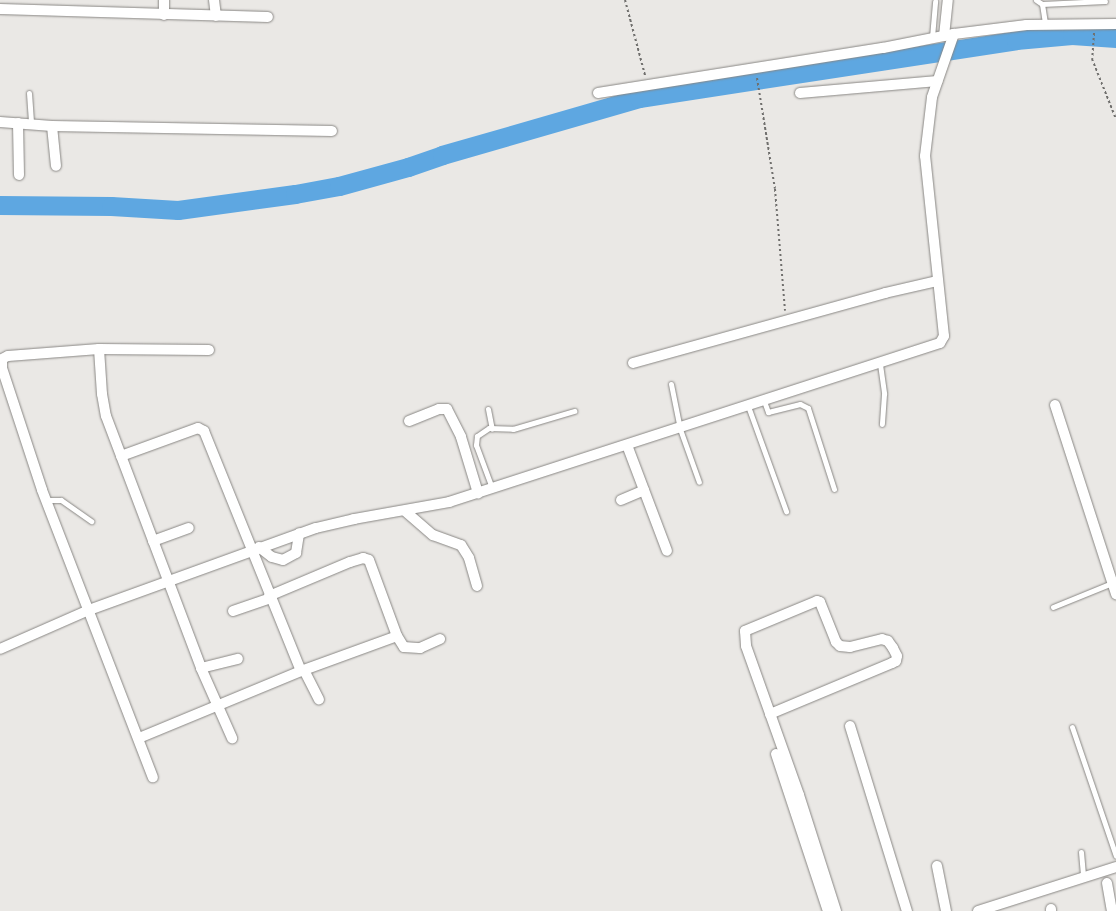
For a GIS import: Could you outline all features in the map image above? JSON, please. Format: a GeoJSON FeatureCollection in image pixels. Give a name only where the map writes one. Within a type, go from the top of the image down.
{"type":"FeatureCollection","features":[{"type":"Feature","properties":{"kind":"street"},"geometry":{"type":"LineString","coordinates":[[164,0],[164,15]]}},
{"type":"Feature","properties":{"kind":"street"},"geometry":{"type":"LineString","coordinates":[[214,0],[216,16]]}},
{"type":"Feature","properties":{"kind":"street"},"geometry":{"type":"LineString","coordinates":[[0,649],[90,610],[299,533],[354,518],[405,511],[449,502],[935,346],[944,336],[926,156],[931,105],[949,37],[948,0]]}},
{"type":"Feature","properties":{"kind":"street"},"geometry":{"type":"LineString","coordinates":[[0,9],[14,5],[164,15],[268,17]]}},
{"type":"Feature","properties":{"kind":"street"},"geometry":{"type":"LineString","coordinates":[[598,93],[883,48],[932,37],[949,37],[1045,24],[1116,24]]}},
{"type":"Feature","properties":{"kind":"street"},"geometry":{"type":"LineString","coordinates":[[800,93],[937,81]]}},
{"type":"Feature","properties":{"kind":"street"},"geometry":{"type":"LineString","coordinates":[[0,122],[52,126],[332,130]]}},
{"type":"Feature","properties":{"kind":"street"},"geometry":{"type":"LineString","coordinates":[[18,123],[19,175]]}},
{"type":"Feature","properties":{"kind":"street"},"geometry":{"type":"LineString","coordinates":[[52,126],[56,166]]}},
{"type":"Feature","properties":{"kind":"street"},"geometry":{"type":"LineString","coordinates":[[633,363],[886,293],[937,281]]}},
{"type":"Feature","properties":{"kind":"street"},"geometry":{"type":"LineString","coordinates":[[153,776],[46,500],[1,360],[8,356],[99,349],[209,350]]}},
{"type":"Feature","properties":{"kind":"street"},"geometry":{"type":"LineString","coordinates":[[99,349],[102,394],[106,416],[201,668],[232,738]]}},
{"type":"Feature","properties":{"kind":"street"},"geometry":{"type":"LineString","coordinates":[[1055,405],[1116,594]]}},
{"type":"Feature","properties":{"kind":"street"},"geometry":{"type":"LineString","coordinates":[[408,421],[439,409],[447,410],[460,437],[478,493]]}},
{"type":"Feature","properties":{"kind":"street"},"geometry":{"type":"LineString","coordinates":[[121,456],[198,428],[204,431],[255,548],[270,597],[302,670],[319,699]]}},
{"type":"Feature","properties":{"kind":"street"},"geometry":{"type":"LineString","coordinates":[[627,445],[667,551]]}},
{"type":"Feature","properties":{"kind":"street"},"geometry":{"type":"LineString","coordinates":[[621,500],[644,490]]}},
{"type":"Feature","properties":{"kind":"street"},"geometry":{"type":"LineString","coordinates":[[405,511],[433,535],[461,545],[469,558],[477,586]]}},
{"type":"Feature","properties":{"kind":"street"},"geometry":{"type":"LineString","coordinates":[[153,541],[189,528]]}},
{"type":"Feature","properties":{"kind":"street"},"geometry":{"type":"LineString","coordinates":[[255,548],[272,557],[283,560],[296,552],[299,533]]}},
{"type":"Feature","properties":{"kind":"street"},"geometry":{"type":"LineString","coordinates":[[233,611],[362,558],[369,560],[397,636],[404,647],[420,648],[440,639]]}},
{"type":"Feature","properties":{"kind":"street"},"geometry":{"type":"LineString","coordinates":[[770,714],[892,663],[896,661],[897,656],[888,641],[882,639],[850,647],[840,646],[836,642],[818,602],[746,629],[744,636],[746,646],[836,911]]}},
{"type":"Feature","properties":{"kind":"street"},"geometry":{"type":"LineString","coordinates":[[139,738],[302,670],[397,636]]}},
{"type":"Feature","properties":{"kind":"street"},"geometry":{"type":"LineString","coordinates":[[201,668],[238,659]]}},
{"type":"Feature","properties":{"kind":"street"},"geometry":{"type":"LineString","coordinates":[[850,726],[907,911]]}},
{"type":"Feature","properties":{"kind":"street"},"geometry":{"type":"LineString","coordinates":[[776,754],[828,911]]}},
{"type":"Feature","properties":{"kind":"street"},"geometry":{"type":"LineString","coordinates":[[937,866],[946,911]]}},
{"type":"Feature","properties":{"kind":"street"},"geometry":{"type":"LineString","coordinates":[[978,911],[998,907],[1116,867]]}},
{"type":"Feature","properties":{"kind":"street"},"geometry":{"type":"LineString","coordinates":[[1107,884],[1112,911]]}},
{"type":"Feature","properties":{"kind":"lane"},"geometry":{"type":"LineString","coordinates":[[1036,0],[1042,4],[1105,1]]}},
{"type":"Feature","properties":{"kind":"lane"},"geometry":{"type":"LineString","coordinates":[[932,37],[935,2]]}},
{"type":"Feature","properties":{"kind":"lane"},"geometry":{"type":"LineString","coordinates":[[1042,4],[1045,24]]}},
{"type":"Feature","properties":{"kind":"lane"},"geometry":{"type":"LineString","coordinates":[[29,93],[31,123]]}},
{"type":"Feature","properties":{"kind":"lane"},"geometry":{"type":"LineString","coordinates":[[880,364],[884,394],[882,424]]}},
{"type":"Feature","properties":{"kind":"lane"},"geometry":{"type":"LineString","coordinates":[[671,384],[680,429],[699,482]]}},
{"type":"Feature","properties":{"kind":"lane"},"geometry":{"type":"LineString","coordinates":[[764,401],[768,412],[800,404],[808,408],[834,489]]}},
{"type":"Feature","properties":{"kind":"lane"},"geometry":{"type":"LineString","coordinates":[[748,406],[786,511]]}},
{"type":"Feature","properties":{"kind":"lane"},"geometry":{"type":"LineString","coordinates":[[488,409],[492,429]]}},
{"type":"Feature","properties":{"kind":"lane"},"geometry":{"type":"LineString","coordinates":[[492,489],[476,440],[483,432],[492,429],[514,429],[574,411]]}},
{"type":"Feature","properties":{"kind":"lane"},"geometry":{"type":"LineString","coordinates":[[46,500],[61,500],[91,521]]}},
{"type":"Feature","properties":{"kind":"lane"},"geometry":{"type":"LineString","coordinates":[[1052,607],[1113,583]]}},
{"type":"Feature","properties":{"kind":"lane"},"geometry":{"type":"LineString","coordinates":[[1072,727],[1116,856]]}},
{"type":"Feature","properties":{"kind":"lane"},"geometry":{"type":"LineString","coordinates":[[1081,852],[1083,877]]}},
{"type":"Feature","properties":{"kind":"path"},"geometry":{"type":"LineString","coordinates":[[625,0],[648,85]]}},
{"type":"Feature","properties":{"kind":"path"},"geometry":{"type":"LineString","coordinates":[[1094,31],[1092,59],[1116,119]]}},
{"type":"Feature","properties":{"kind":"path"},"geometry":{"type":"LineString","coordinates":[[759,86],[775,189],[785,312]]}},
{"type":"Feature","properties":{"kind":"waterway"},"geometry":{"type":"LineString","coordinates":[[0,205],[111,206],[178,210],[295,194],[339,186],[408,167],[442,155],[639,98],[1016,40],[1072,35],[1116,38]]}}]}
